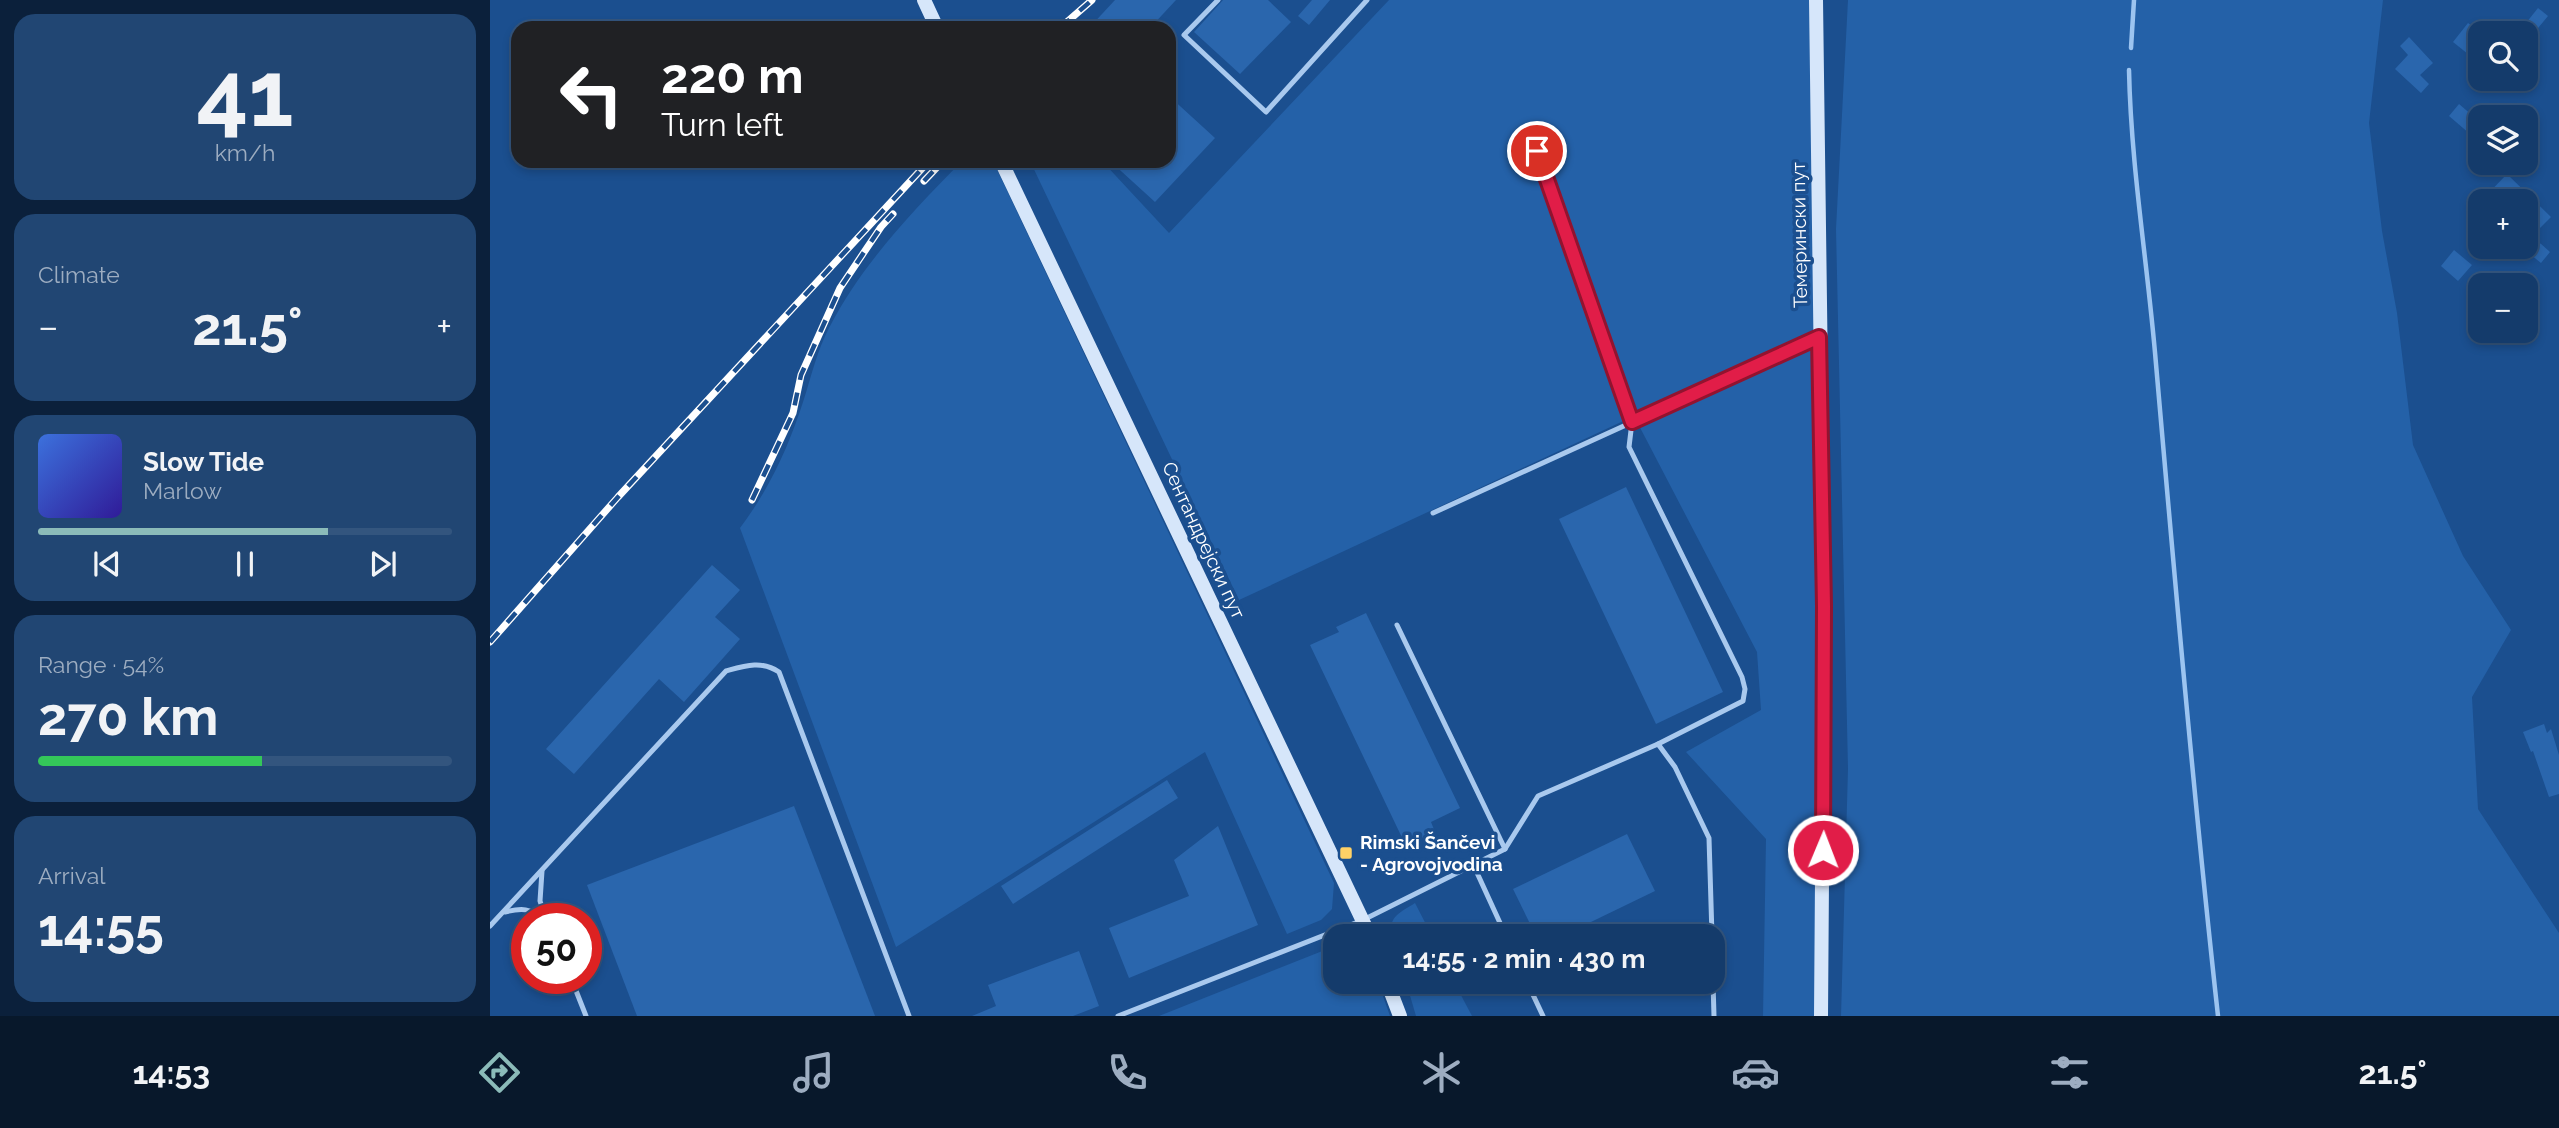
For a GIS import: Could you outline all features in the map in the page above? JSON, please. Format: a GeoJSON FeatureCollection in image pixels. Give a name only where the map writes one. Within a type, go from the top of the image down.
{"type":"FeatureCollection","features":[{"type":"Feature","properties":{"kind":"main road"},"geometry":{"type":"LineString","coordinates":[[924,0],[934,21]]}},
{"type":"Feature","properties":{"kind":"main road","name":"Темерински пут"},"geometry":{"type":"LineString","coordinates":[[1816,0],[1824,606],[1821,1016]]}},
{"type":"Feature","properties":{"kind":"main road","name":"Сентандрејски пут"},"geometry":{"type":"LineString","coordinates":[[1004,168],[1365,924]]}},
{"type":"Feature","properties":{"kind":"main road"},"geometry":{"type":"LineString","coordinates":[[1392,994],[1401,1016]]}},
{"type":"Feature","properties":{"kind":"lane"},"geometry":{"type":"LineString","coordinates":[[1217,0],[1184,35],[1266,112],[1367,0]]}},
{"type":"Feature","properties":{"kind":"lane"},"geometry":{"type":"LineString","coordinates":[[1118,1016],[1363,920],[1505,849],[1538,796],[1658,744],[1743,701],[1745,689],[1742,677],[1629,447],[1632,422],[1537,151]]}},
{"type":"Feature","properties":{"kind":"lane"},"geometry":{"type":"LineString","coordinates":[[1433,513],[1819,337]]}},
{"type":"Feature","properties":{"kind":"lane"},"geometry":{"type":"LineString","coordinates":[[1397,625],[1505,849]]}},
{"type":"Feature","properties":{"kind":"lane"},"geometry":{"type":"LineString","coordinates":[[490,926],[726,671],[747,665],[770,666],[779,672],[909,1016]]}},
{"type":"Feature","properties":{"kind":"lane"},"geometry":{"type":"LineString","coordinates":[[1658,744],[1675,767],[1709,838],[1712,924]]}},
{"type":"Feature","properties":{"kind":"lane"},"geometry":{"type":"LineString","coordinates":[[1473,864],[1500,924]]}},
{"type":"Feature","properties":{"kind":"lane"},"geometry":{"type":"LineString","coordinates":[[541,903],[542,869]]}},
{"type":"Feature","properties":{"kind":"lane"},"geometry":{"type":"LineString","coordinates":[[503,912],[511,911]]}},
{"type":"Feature","properties":{"kind":"lane"},"geometry":{"type":"LineString","coordinates":[[577,994],[586,1016]]}},
{"type":"Feature","properties":{"kind":"lane"},"geometry":{"type":"LineString","coordinates":[[1533,994],[1543,1016]]}},
{"type":"Feature","properties":{"kind":"lane"},"geometry":{"type":"LineString","coordinates":[[1713,994],[1713,1016]]}},
{"type":"Feature","properties":{"kind":"shaded area"},"geometry":{"type":"Polygon","coordinates":[[[1389,0],[1818,0],[1821,1016],[1763,1016],[1766,839],[1686,752],[1761,710],[1757,652],[1634,416],[1239,600],[1033,168],[1109,168],[1169,233],[1389,0]]]}},
{"type":"Feature","properties":{"kind":"shaded area"},"geometry":{"type":"Polygon","coordinates":[[[1848,0],[2383,0],[2369,123],[2413,445],[2463,556],[2511,630],[2472,697],[2478,809],[2559,933],[2559,1016],[1841,1016],[1848,769],[1836,229],[1848,0]]]}},
{"type":"Feature","properties":{"kind":"shaded area"},"geometry":{"type":"Polygon","coordinates":[[[955,168],[996,168],[1334,883],[1332,909],[1321,920],[1287,934],[1205,752],[896,947],[740,528],[761,498],[785,450],[829,328],[872,260],[955,168]]]}},
{"type":"Feature","properties":{"kind":"shaded area"},"geometry":{"type":"Polygon","coordinates":[[[1415,903],[1426,924],[1392,924],[1400,912],[1415,903]]]}},
{"type":"Feature","properties":{"kind":"shaded area"},"geometry":{"type":"Polygon","coordinates":[[[1323,951],[1323,994],[1382,994],[1390,1016],[1159,1016],[1323,951]]]}},
{"type":"Feature","properties":{"kind":"shaded area"},"geometry":{"type":"Polygon","coordinates":[[[1410,994],[1460,994],[1472,1016],[1416,1016],[1410,994]]]}},
{"type":"Feature","properties":{"kind":"building"},"geometry":{"type":"Polygon","coordinates":[[[1115,0],[1176,0],[1156,21],[1096,21],[1115,0]]]}},
{"type":"Feature","properties":{"kind":"building"},"geometry":{"type":"Polygon","coordinates":[[[1223,0],[1268,0],[1291,22],[1240,74],[1194,32],[1223,0]]]}},
{"type":"Feature","properties":{"kind":"building"},"geometry":{"type":"Polygon","coordinates":[[[1312,0],[1330,0],[1309,25],[1298,16],[1312,0]]]}},
{"type":"Feature","properties":{"kind":"building"},"geometry":{"type":"Polygon","coordinates":[[[2538,8],[2548,16],[2538,28],[2538,21],[2528,21],[2538,8]]]}},
{"type":"Feature","properties":{"kind":"building"},"geometry":{"type":"Polygon","coordinates":[[[2468,23],[2468,54],[2453,42],[2468,23]]]}},
{"type":"Feature","properties":{"kind":"building"},"geometry":{"type":"Polygon","coordinates":[[[2409,37],[2433,63],[2420,75],[2429,84],[2421,93],[2395,69],[2408,55],[2400,46],[2409,37]]]}},
{"type":"Feature","properties":{"kind":"building"},"geometry":{"type":"Polygon","coordinates":[[[1176,102],[1215,138],[1155,202],[1118,168],[1176,168],[1176,102]]]}},
{"type":"Feature","properties":{"kind":"building"},"geometry":{"type":"Polygon","coordinates":[[[2459,104],[2468,112],[2468,132],[2449,116],[2459,104]]]}},
{"type":"Feature","properties":{"kind":"building"},"geometry":{"type":"Polygon","coordinates":[[[2508,175],[2522,189],[2493,189],[2508,175]]]}},
{"type":"Feature","properties":{"kind":"building"},"geometry":{"type":"Polygon","coordinates":[[[2538,204],[2551,217],[2538,230],[2538,204]]]}},
{"type":"Feature","properties":{"kind":"building"},"geometry":{"type":"Polygon","coordinates":[[[2538,241],[2550,252],[2541,263],[2536,259],[2538,241]]]}},
{"type":"Feature","properties":{"kind":"building"},"geometry":{"type":"Polygon","coordinates":[[[2454,250],[2472,265],[2458,281],[2441,266],[2454,250]]]}},
{"type":"Feature","properties":{"kind":"building"},"geometry":{"type":"Polygon","coordinates":[[[1626,487],[1723,692],[1656,724],[1559,519],[1626,487]]]}},
{"type":"Feature","properties":{"kind":"building"},"geometry":{"type":"Polygon","coordinates":[[[712,565],[740,590],[715,617],[740,639],[684,702],[659,679],[574,774],[546,749],[712,565]]]}},
{"type":"Feature","properties":{"kind":"building"},"geometry":{"type":"Polygon","coordinates":[[[1366,613],[1460,808],[1431,822],[1435,832],[1406,846],[1310,645],[1339,632],[1336,627],[1366,613]]]}},
{"type":"Feature","properties":{"kind":"building"},"geometry":{"type":"Polygon","coordinates":[[[2544,724],[2547,733],[2551,729],[2559,755],[2559,794],[2549,797],[2533,751],[2531,752],[2523,732],[2544,724]]]}},
{"type":"Feature","properties":{"kind":"building"},"geometry":{"type":"Polygon","coordinates":[[[1167,780],[1178,798],[1013,904],[1001,886],[1167,780]]]}},
{"type":"Feature","properties":{"kind":"building"},"geometry":{"type":"Polygon","coordinates":[[[794,806],[875,1016],[637,1016],[602,924],[602,903],[594,903],[587,885],[794,806]]]}},
{"type":"Feature","properties":{"kind":"building"},"geometry":{"type":"Polygon","coordinates":[[[1218,826],[1258,925],[1129,978],[1109,928],[1189,896],[1174,860],[1218,826]]]}},
{"type":"Feature","properties":{"kind":"building"},"geometry":{"type":"Polygon","coordinates":[[[1627,834],[1655,891],[1587,924],[1530,924],[1513,889],[1627,834]]]}},
{"type":"Feature","properties":{"kind":"building"},"geometry":{"type":"Polygon","coordinates":[[[1079,951],[1099,1006],[1073,1016],[972,1016],[996,1006],[988,985],[1079,951]]]}},
{"type":"Feature","properties":{"kind":"waterway"},"geometry":{"type":"LineString","coordinates":[[2131,48],[2134,0]]}},
{"type":"Feature","properties":{"kind":"waterway"},"geometry":{"type":"LineString","coordinates":[[2129,70],[2136,180],[2153,327],[2218,1016]]}},
{"type":"Feature","properties":{"kind":"railway"},"geometry":{"type":"LineString","coordinates":[[1068,21],[1092,0]]}},
{"type":"Feature","properties":{"kind":"railway"},"geometry":{"type":"LineString","coordinates":[[490,642],[618,497],[923,168]]}},
{"type":"Feature","properties":{"kind":"railway"},"geometry":{"type":"LineString","coordinates":[[924,181],[936,168]]}},
{"type":"Feature","properties":{"kind":"railway"},"geometry":{"type":"LineString","coordinates":[[752,500],[793,413],[801,375],[840,288],[881,227],[893,214]]}},
{"type":"Feature","properties":{"kind":"place","name":"Rimski Šančevi - Agrovojvodina"},"geometry":{"type":"Point","coordinates":[1346,853]}},
{"type":"Feature","properties":{"kind":"route"},"geometry":{"type":"LineString","coordinates":[[1537,151],[1632,422],[1819,337],[1824,606],[1823,850]]}}]}
